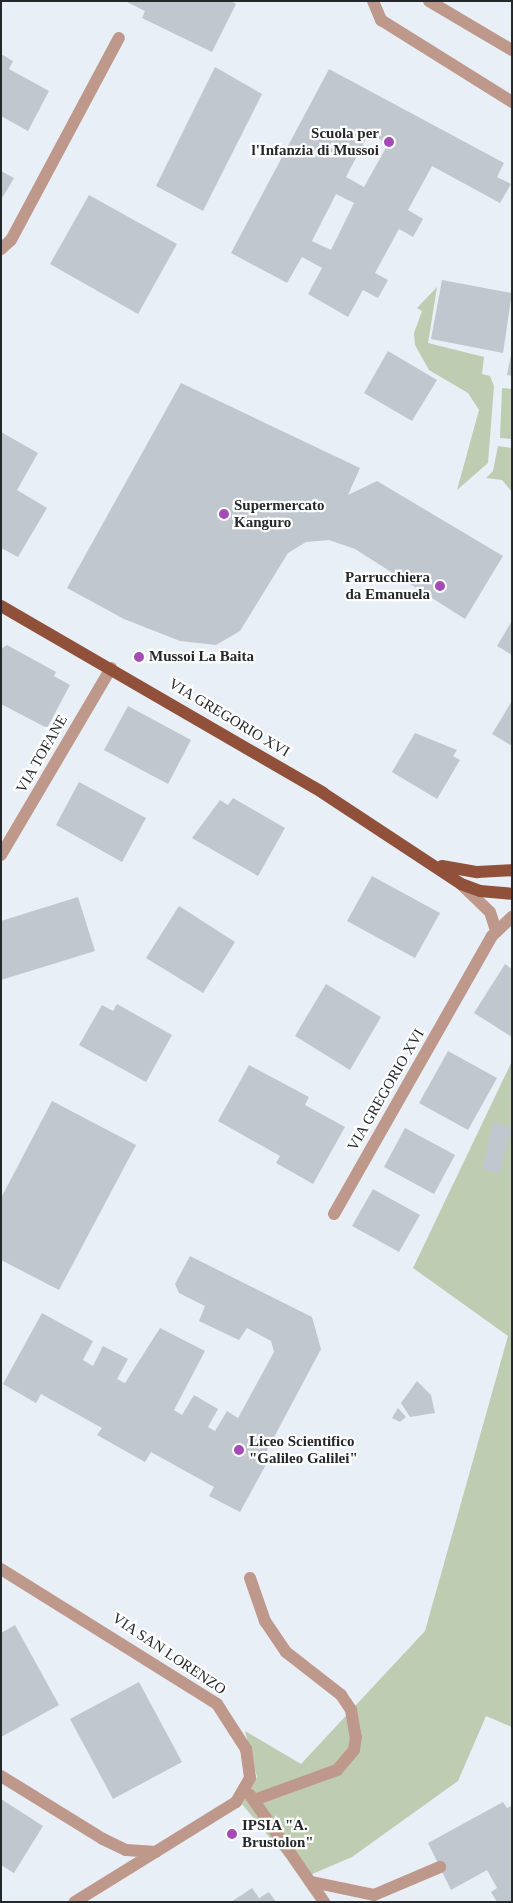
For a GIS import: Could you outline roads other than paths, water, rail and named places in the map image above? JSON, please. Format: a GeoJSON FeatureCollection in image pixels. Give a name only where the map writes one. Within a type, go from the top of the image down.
{"type":"FeatureCollection","features":[{"type":"Feature","properties":{"kind":"main road","name":"VIA GREGORIO XVI"},"geometry":{"type":"LineString","coordinates":[[1,606],[111,668],[437,865],[461,884],[480,891],[512,894]]}},
{"type":"Feature","properties":{"kind":"main road","name":"VIA GREGORIO XVI"},"geometry":{"type":"LineString","coordinates":[[437,865],[477,872],[512,870]]}},
{"type":"Feature","properties":{"kind":"street"},"geometry":{"type":"LineString","coordinates":[[374,1],[381,20],[512,102]]}},
{"type":"Feature","properties":{"kind":"street"},"geometry":{"type":"LineString","coordinates":[[429,1],[512,50]]}},
{"type":"Feature","properties":{"kind":"street"},"geometry":{"type":"LineString","coordinates":[[1,249],[11,240],[120,38]]}},
{"type":"Feature","properties":{"kind":"street","name":"VIA TOFANE"},"geometry":{"type":"LineString","coordinates":[[1,855],[111,668]]}},
{"type":"Feature","properties":{"kind":"street","name":"VIA GREGORIO XVI"},"geometry":{"type":"LineString","coordinates":[[461,884],[490,912],[496,930]]}},
{"type":"Feature","properties":{"kind":"street","name":"VIA GREGORIO XVI"},"geometry":{"type":"LineString","coordinates":[[334,1214],[496,930],[512,917]]}},
{"type":"Feature","properties":{"kind":"street"},"geometry":{"type":"LineString","coordinates":[[496,930],[512,923]]}},
{"type":"Feature","properties":{"kind":"street","name":"VIA SAN LORENZO"},"geometry":{"type":"LineString","coordinates":[[1,1569],[217,1704],[246,1749],[250,1778],[244,1790]]}},
{"type":"Feature","properties":{"kind":"street"},"geometry":{"type":"LineString","coordinates":[[250,1578],[265,1621],[286,1652],[341,1695],[352,1710],[356,1737],[354,1750],[337,1770],[254,1800]]}},
{"type":"Feature","properties":{"kind":"street"},"geometry":{"type":"LineString","coordinates":[[1,1776],[103,1839],[126,1850],[156,1852]]}},
{"type":"Feature","properties":{"kind":"street"},"geometry":{"type":"LineString","coordinates":[[75,1902],[223,1812],[244,1790],[254,1800],[324,1902]]}},
{"type":"Feature","properties":{"kind":"street"},"geometry":{"type":"LineString","coordinates":[[312,1882],[374,1895],[440,1867]]}},
{"type":"Feature","properties":{"kind":"place","name":"Scuola per l'Infanzia di Mussoi"},"geometry":{"type":"Point","coordinates":[389,142]}},
{"type":"Feature","properties":{"kind":"place","name":"Supermercato Kanguro"},"geometry":{"type":"Point","coordinates":[224,514]}},
{"type":"Feature","properties":{"kind":"place","name":"Parrucchiera da Emanuela"},"geometry":{"type":"Point","coordinates":[440,586]}},
{"type":"Feature","properties":{"kind":"place","name":"Mussoi La Baita"},"geometry":{"type":"Point","coordinates":[139,657]}},
{"type":"Feature","properties":{"kind":"place","name":"Liceo Scientifico \"Galileo Galilei\""},"geometry":{"type":"Point","coordinates":[239,1450]}},
{"type":"Feature","properties":{"kind":"place","name":"IPSIA \"A. Brustolon\""},"geometry":{"type":"Point","coordinates":[232,1834]}}]}
